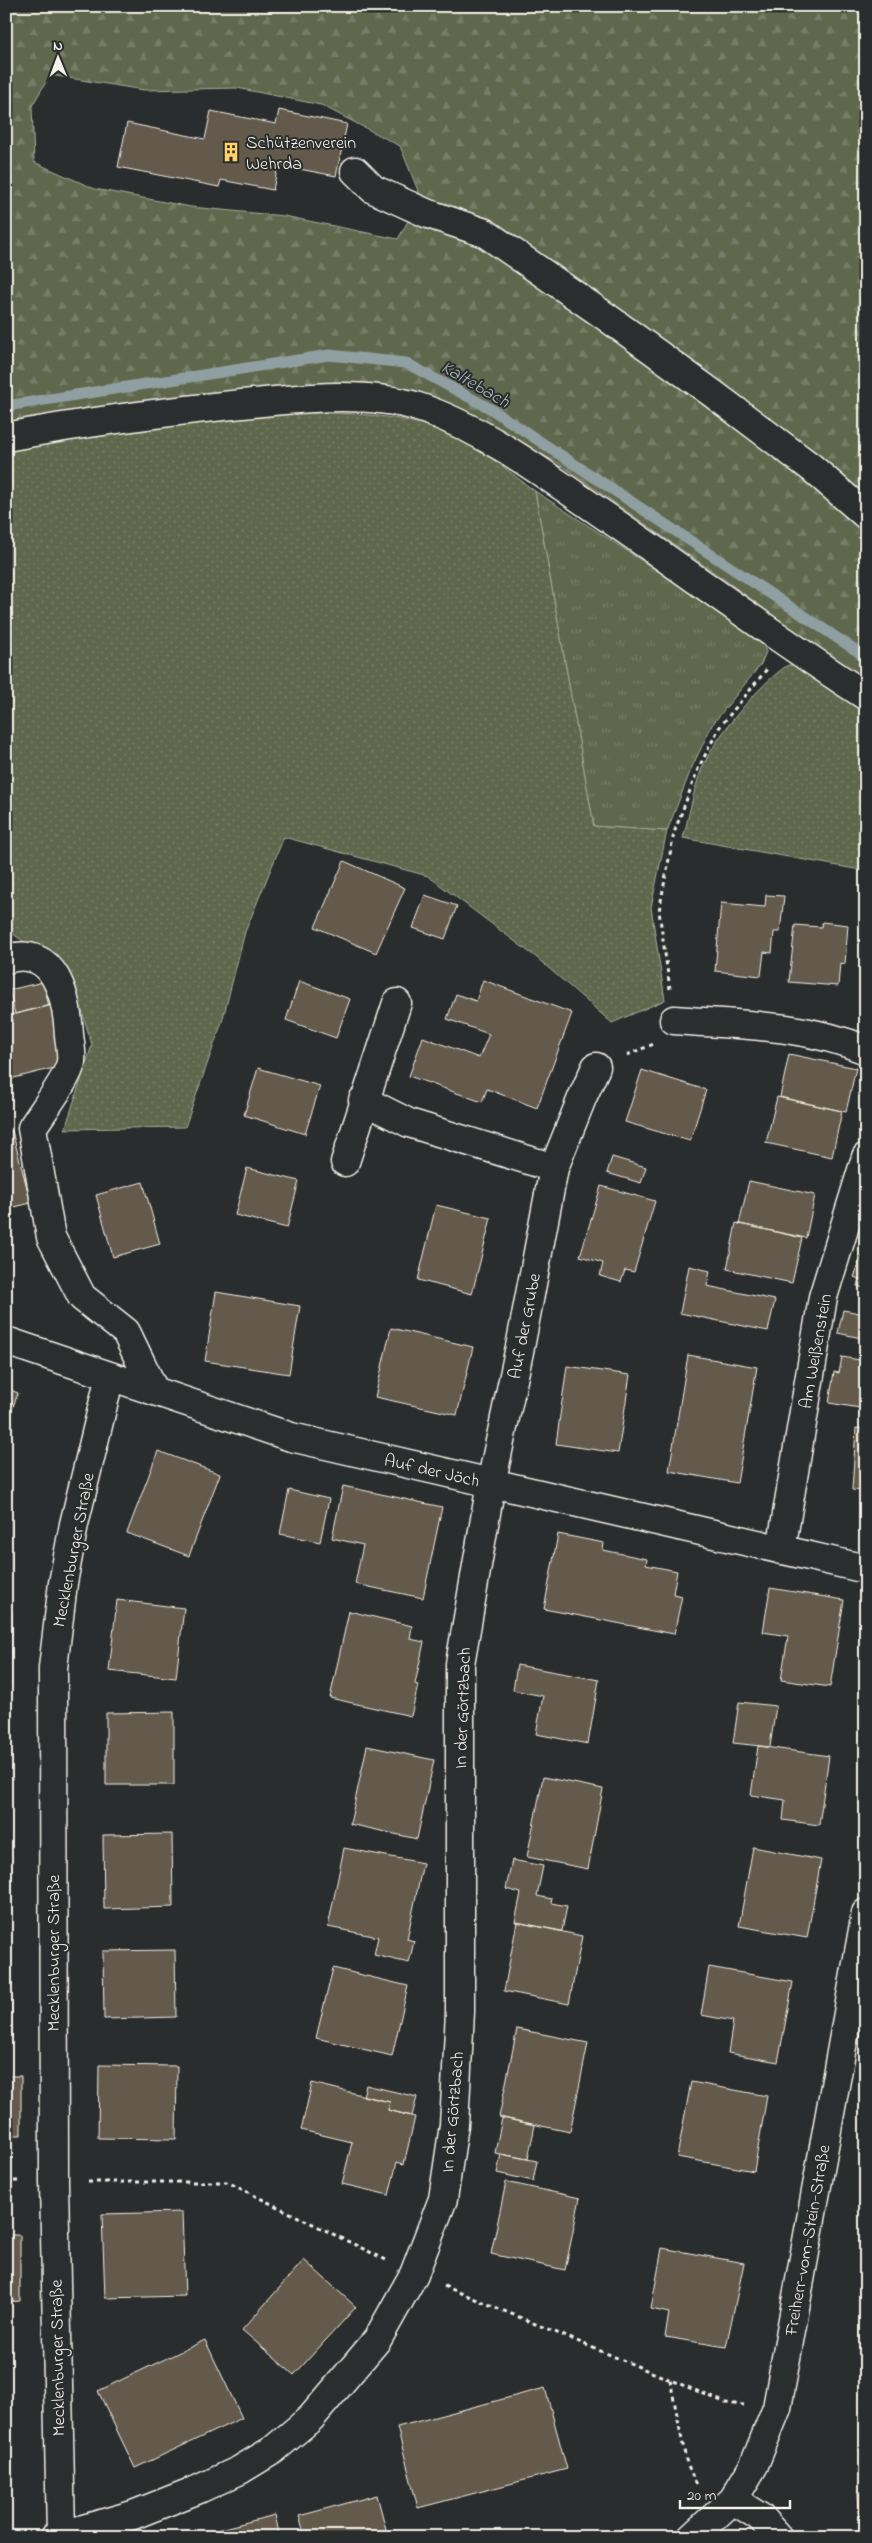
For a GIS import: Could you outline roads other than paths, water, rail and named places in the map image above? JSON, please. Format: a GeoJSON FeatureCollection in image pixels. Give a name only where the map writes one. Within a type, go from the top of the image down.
{"type":"FeatureCollection","features":[{"type":"Feature","properties":{"kind":"street"},"geometry":{"type":"LineString","coordinates":[[355,171],[373,189],[426,213],[485,233],[712,393],[812,468],[866,515]]}},
{"type":"Feature","properties":{"kind":"street"},"geometry":{"type":"LineString","coordinates":[[6,437],[146,414],[277,401],[362,398],[417,407],[467,428],[543,473],[719,594],[794,650],[866,696]]}},
{"type":"Feature","properties":{"kind":"street"},"geometry":{"type":"LineString","coordinates":[[6,959],[17,956],[40,959],[60,982],[68,1011],[71,1065],[32,1128],[51,1237],[82,1297],[126,1332],[154,1390]]}},
{"type":"Feature","properties":{"kind":"street"},"geometry":{"type":"LineString","coordinates":[[345,1162],[363,1100],[396,1002]]}},
{"type":"Feature","properties":{"kind":"street"},"geometry":{"type":"LineString","coordinates":[[674,1020],[783,1028],[836,1038],[866,1050]]}},
{"type":"Feature","properties":{"kind":"street","name":"Auf der Grube"},"geometry":{"type":"LineString","coordinates":[[491,1484],[522,1342],[554,1168],[596,1067]]}},
{"type":"Feature","properties":{"kind":"street"},"geometry":{"type":"LineString","coordinates":[[363,1100],[409,1123],[554,1168]]}},
{"type":"Feature","properties":{"kind":"street","name":"Am Weißenstein"},"geometry":{"type":"LineString","coordinates":[[780,1550],[823,1297],[866,1157]]}},
{"type":"Feature","properties":{"kind":"street","name":"Auf der Jöch"},"geometry":{"type":"LineString","coordinates":[[6,1341],[291,1437],[866,1569]]}},
{"type":"Feature","properties":{"kind":"street","name":"Mecklenburger Straße"},"geometry":{"type":"LineString","coordinates":[[58,2536],[54,2182],[53,1668],[63,1583],[74,1524],[110,1376]]}},
{"type":"Feature","properties":{"kind":"street","name":"In der Görtzbach"},"geometry":{"type":"LineString","coordinates":[[58,2536],[133,2515],[200,2489],[240,2470],[273,2450],[311,2418],[377,2340],[414,2274],[443,2199],[454,2125],[460,2012],[460,1664],[491,1484]]}},
{"type":"Feature","properties":{"kind":"street","name":"Freiherr-vom-Stein-Straße"},"geometry":{"type":"LineString","coordinates":[[700,2529],[733,2500],[754,2465],[777,2408],[866,1914]]}},
{"type":"Feature","properties":{"kind":"street"},"geometry":{"type":"LineString","coordinates":[[733,2500],[760,2517],[778,2537]]}},
{"type":"Feature","properties":{"kind":"waterway","name":"Kaltebach"},"geometry":{"type":"LineString","coordinates":[[6,406],[329,355],[406,363],[491,409],[866,657]]}},
{"type":"Feature","properties":{"kind":"place","name":"Schützenverein Wehrda"},"geometry":{"type":"Point","coordinates":[231,152]}}]}
